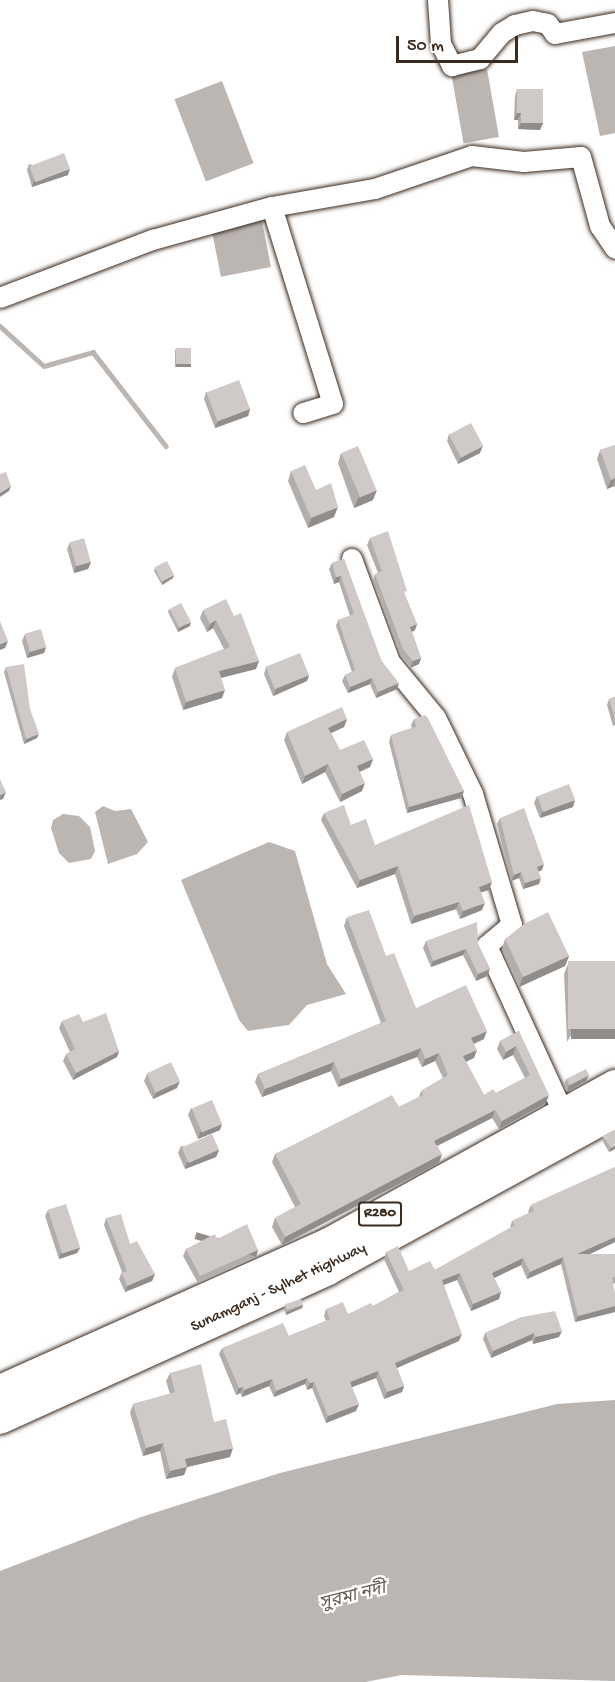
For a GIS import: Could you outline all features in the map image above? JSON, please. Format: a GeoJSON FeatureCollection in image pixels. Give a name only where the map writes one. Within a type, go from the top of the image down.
{"type":"FeatureCollection","features":[{"type":"Feature","properties":{"kind":"main road","name":"Sunamganj - Sylhet Highway"},"geometry":{"type":"LineString","coordinates":[[147,1337],[329,1243],[615,1085]]}},
{"type":"Feature","properties":{"kind":"main road","name":"Sunamganj - Sylhet Highway"},"geometry":{"type":"LineString","coordinates":[[147,1337],[328,1270],[615,1113]]}},
{"type":"Feature","properties":{"kind":"main road"},"geometry":{"type":"LineString","coordinates":[[3,1404],[147,1337]]}},
{"type":"Feature","properties":{"kind":"street"},"geometry":{"type":"LineString","coordinates":[[438,0],[441,44],[447,64],[452,66],[480,59],[502,33],[515,25],[532,21],[548,24],[555,34],[615,23]]}},
{"type":"Feature","properties":{"kind":"street"},"geometry":{"type":"LineString","coordinates":[[0,297],[153,240],[272,207],[375,189],[472,156],[524,162],[581,157],[600,226],[615,248]]}},
{"type":"Feature","properties":{"kind":"street"},"geometry":{"type":"LineString","coordinates":[[272,207],[333,404],[303,413]]}},
{"type":"Feature","properties":{"kind":"street"},"geometry":{"type":"LineString","coordinates":[[352,559],[390,662],[436,718],[473,794],[512,925],[487,946],[563,1112]]}},
{"type":"Feature","properties":{"kind":"water"},"geometry":{"type":"Polygon","coordinates":[[[615,46],[615,133],[600,136],[582,52],[615,46]]]}},
{"type":"Feature","properties":{"kind":"water"},"geometry":{"type":"Polygon","coordinates":[[[487,69],[499,137],[464,143],[452,75],[487,69]]]}},
{"type":"Feature","properties":{"kind":"water"},"geometry":{"type":"Polygon","coordinates":[[[222,81],[254,163],[206,181],[174,99],[222,81]]]}},
{"type":"Feature","properties":{"kind":"water"},"geometry":{"type":"Polygon","coordinates":[[[261,216],[271,267],[221,277],[211,226],[261,216]]]}},
{"type":"Feature","properties":{"kind":"water"},"geometry":{"type":"Polygon","coordinates":[[[103,806],[115,811],[131,809],[148,842],[137,854],[108,864],[95,812],[103,806]]]}},
{"type":"Feature","properties":{"kind":"water"},"geometry":{"type":"Polygon","coordinates":[[[63,814],[79,816],[90,827],[95,851],[91,859],[69,863],[59,853],[51,828],[53,820],[63,814]]]}},
{"type":"Feature","properties":{"kind":"water"},"geometry":{"type":"Polygon","coordinates":[[[269,842],[295,851],[327,964],[346,994],[307,1005],[289,1025],[248,1031],[239,1020],[181,880],[269,842]]]}},
{"type":"Feature","properties":{"kind":"water","name":"সুরমা নদী"},"geometry":{"type":"Polygon","coordinates":[[[615,1400],[615,1681],[402,1675],[365,1682],[0,1682],[0,1571],[141,1517],[280,1473],[557,1404],[615,1400]]]}},
{"type":"Feature","properties":{"kind":"building"},"geometry":{"type":"Polygon","coordinates":[[[517,89],[543,89],[543,123],[521,123],[521,113],[517,113],[517,89]]]}},
{"type":"Feature","properties":{"kind":"building"},"geometry":{"type":"Polygon","coordinates":[[[64,153],[70,169],[36,182],[29,166],[64,153]]]}},
{"type":"Feature","properties":{"kind":"building"},"geometry":{"type":"Polygon","coordinates":[[[176,348],[191,348],[191,364],[176,364],[176,348]]]}},
{"type":"Feature","properties":{"kind":"building"},"geometry":{"type":"Polygon","coordinates":[[[239,380],[250,409],[217,421],[206,393],[239,380]]]}},
{"type":"Feature","properties":{"kind":"building"},"geometry":{"type":"Polygon","coordinates":[[[471,423],[483,446],[461,458],[449,435],[471,423]]]}},
{"type":"Feature","properties":{"kind":"building"},"geometry":{"type":"Polygon","coordinates":[[[615,445],[615,478],[611,480],[600,450],[615,445]]]}},
{"type":"Feature","properties":{"kind":"building"},"geometry":{"type":"Polygon","coordinates":[[[358,446],[377,490],[360,497],[341,453],[358,446]]]}},
{"type":"Feature","properties":{"kind":"building"},"geometry":{"type":"Polygon","coordinates":[[[305,465],[316,490],[331,483],[338,507],[311,518],[291,471],[305,465]]]}},
{"type":"Feature","properties":{"kind":"building"},"geometry":{"type":"Polygon","coordinates":[[[6,472],[11,486],[0,493],[0,474],[6,472]]]}},
{"type":"Feature","properties":{"kind":"building"},"geometry":{"type":"Polygon","coordinates":[[[388,531],[407,591],[404,592],[417,624],[410,627],[421,658],[413,661],[403,649],[375,574],[382,571],[370,538],[388,531]]]}},
{"type":"Feature","properties":{"kind":"building"},"geometry":{"type":"Polygon","coordinates":[[[84,538],[91,562],[76,566],[70,542],[84,538]]]}},
{"type":"Feature","properties":{"kind":"building"},"geometry":{"type":"Polygon","coordinates":[[[344,559],[381,660],[399,683],[378,692],[372,678],[350,687],[345,675],[355,670],[338,620],[354,614],[341,576],[336,577],[332,563],[344,559]]]}},
{"type":"Feature","properties":{"kind":"building"},"geometry":{"type":"Polygon","coordinates":[[[167,561],[174,575],[162,582],[155,567],[167,561]]]}},
{"type":"Feature","properties":{"kind":"building"},"geometry":{"type":"Polygon","coordinates":[[[226,599],[234,616],[241,613],[259,661],[219,671],[225,690],[186,702],[175,668],[230,647],[216,620],[210,624],[203,610],[226,599]]]}},
{"type":"Feature","properties":{"kind":"building"},"geometry":{"type":"Polygon","coordinates":[[[181,603],[191,622],[179,628],[170,609],[181,603]]]}},
{"type":"Feature","properties":{"kind":"building"},"geometry":{"type":"Polygon","coordinates":[[[0,621],[8,641],[0,644],[0,621]]]}},
{"type":"Feature","properties":{"kind":"building"},"geometry":{"type":"Polygon","coordinates":[[[41,629],[46,647],[30,652],[25,634],[41,629]]]}},
{"type":"Feature","properties":{"kind":"building"},"geometry":{"type":"Polygon","coordinates":[[[300,653],[309,675],[275,689],[266,667],[300,653]]]}},
{"type":"Feature","properties":{"kind":"building"},"geometry":{"type":"Polygon","coordinates":[[[24,664],[30,709],[39,734],[26,739],[6,667],[24,664]]]}},
{"type":"Feature","properties":{"kind":"building"},"geometry":{"type":"Polygon","coordinates":[[[615,697],[615,718],[609,699],[615,697]]]}},
{"type":"Feature","properties":{"kind":"building"},"geometry":{"type":"Polygon","coordinates":[[[342,707],[347,719],[328,728],[340,750],[364,740],[373,759],[357,766],[365,783],[342,794],[328,764],[305,776],[287,732],[342,707]]]}},
{"type":"Feature","properties":{"kind":"building"},"geometry":{"type":"Polygon","coordinates":[[[425,715],[464,791],[409,807],[391,735],[416,727],[414,719],[425,715]]]}},
{"type":"Feature","properties":{"kind":"building"},"geometry":{"type":"Polygon","coordinates":[[[0,779],[6,792],[0,795],[0,779]]]}},
{"type":"Feature","properties":{"kind":"building"},"geometry":{"type":"Polygon","coordinates":[[[569,784],[575,800],[543,812],[537,796],[569,784]]]}},
{"type":"Feature","properties":{"kind":"building"},"geometry":{"type":"Polygon","coordinates":[[[344,805],[351,825],[366,819],[375,845],[469,805],[492,882],[479,887],[485,903],[463,911],[459,902],[414,916],[398,866],[360,880],[324,813],[344,805]]]}},
{"type":"Feature","properties":{"kind":"building"},"geometry":{"type":"Polygon","coordinates":[[[524,808],[544,864],[537,867],[541,878],[525,883],[521,872],[514,875],[500,818],[524,808]]]}},
{"type":"Feature","properties":{"kind":"building"},"geometry":{"type":"Polygon","coordinates":[[[369,910],[386,956],[394,953],[416,1008],[466,985],[487,1031],[471,1038],[477,1050],[463,1056],[484,1095],[493,1089],[496,1093],[530,1075],[516,1046],[506,1052],[500,1041],[519,1031],[549,1095],[502,1121],[495,1110],[434,1141],[442,1154],[285,1237],[275,1218],[301,1204],[275,1154],[392,1095],[399,1107],[423,1095],[421,1091],[448,1075],[439,1053],[425,1059],[421,1048],[341,1079],[334,1062],[265,1089],[258,1074],[386,1021],[347,917],[369,910]]]}},
{"type":"Feature","properties":{"kind":"building"},"geometry":{"type":"Polygon","coordinates":[[[548,912],[569,956],[523,977],[505,939],[524,924],[548,912]]]}},
{"type":"Feature","properties":{"kind":"building"},"geometry":{"type":"Polygon","coordinates":[[[477,922],[478,944],[490,969],[478,974],[466,949],[433,961],[426,941],[477,922]]]}},
{"type":"Feature","properties":{"kind":"building"},"geometry":{"type":"Polygon","coordinates":[[[568,961],[615,961],[615,1029],[568,1029],[568,961]]]}},
{"type":"Feature","properties":{"kind":"building"},"geometry":{"type":"Polygon","coordinates":[[[106,1013],[119,1051],[76,1073],[66,1054],[75,1049],[62,1021],[79,1014],[83,1022],[106,1013]]]}},
{"type":"Feature","properties":{"kind":"building"},"geometry":{"type":"Polygon","coordinates":[[[171,1062],[180,1081],[155,1092],[147,1073],[171,1062]]]}},
{"type":"Feature","properties":{"kind":"building"},"geometry":{"type":"Polygon","coordinates":[[[586,1069],[589,1075],[570,1085],[566,1079],[586,1069]]]}},
{"type":"Feature","properties":{"kind":"building"},"geometry":{"type":"Polygon","coordinates":[[[212,1100],[222,1124],[202,1133],[192,1109],[212,1100]]]}},
{"type":"Feature","properties":{"kind":"building"},"geometry":{"type":"Polygon","coordinates":[[[615,1130],[615,1146],[611,1148],[603,1136],[615,1130]]]}},
{"type":"Feature","properties":{"kind":"building"},"geometry":{"type":"Polygon","coordinates":[[[212,1134],[219,1150],[189,1163],[182,1147],[212,1134]]]}},
{"type":"Feature","properties":{"kind":"building"},"geometry":{"type":"Polygon","coordinates":[[[615,1167],[615,1237],[577,1254],[615,1254],[615,1277],[612,1278],[615,1306],[578,1316],[563,1257],[530,1272],[523,1258],[492,1273],[501,1292],[473,1304],[460,1273],[442,1280],[462,1334],[395,1363],[404,1386],[387,1392],[378,1371],[350,1382],[359,1404],[328,1416],[314,1382],[310,1383],[307,1378],[276,1391],[272,1379],[244,1390],[243,1387],[239,1388],[222,1348],[283,1323],[289,1336],[330,1319],[326,1309],[343,1302],[348,1314],[371,1303],[373,1306],[404,1290],[386,1252],[398,1246],[409,1271],[430,1261],[435,1270],[515,1225],[512,1221],[534,1211],[531,1205],[615,1167]]]}},
{"type":"Feature","properties":{"kind":"building"},"geometry":{"type":"Polygon","coordinates":[[[66,1204],[80,1248],[62,1254],[48,1210],[66,1204]]]}},
{"type":"Feature","properties":{"kind":"building"},"geometry":{"type":"Polygon","coordinates":[[[121,1214],[130,1244],[137,1241],[155,1274],[127,1286],[122,1273],[127,1271],[106,1218],[121,1214]]]}},
{"type":"Feature","properties":{"kind":"building"},"geometry":{"type":"Polygon","coordinates":[[[247,1224],[258,1250],[200,1276],[186,1249],[215,1234],[217,1239],[247,1224]]]}},
{"type":"Feature","properties":{"kind":"building"},"geometry":{"type":"Polygon","coordinates":[[[301,1299],[303,1305],[287,1310],[285,1304],[301,1299]]]}},
{"type":"Feature","properties":{"kind":"building"},"geometry":{"type":"Polygon","coordinates":[[[555,1311],[562,1331],[535,1337],[534,1333],[493,1351],[485,1333],[522,1317],[555,1311]]]}},
{"type":"Feature","properties":{"kind":"building"},"geometry":{"type":"Polygon","coordinates":[[[201,1364],[214,1422],[226,1419],[233,1448],[185,1459],[187,1467],[170,1471],[163,1443],[146,1448],[133,1404],[175,1392],[170,1373],[201,1364]]]}},
{"type":"Feature","properties":{"kind":"waterway"},"geometry":{"type":"LineString","coordinates":[[0,326],[44,366],[93,352],[166,446]]}}]}
